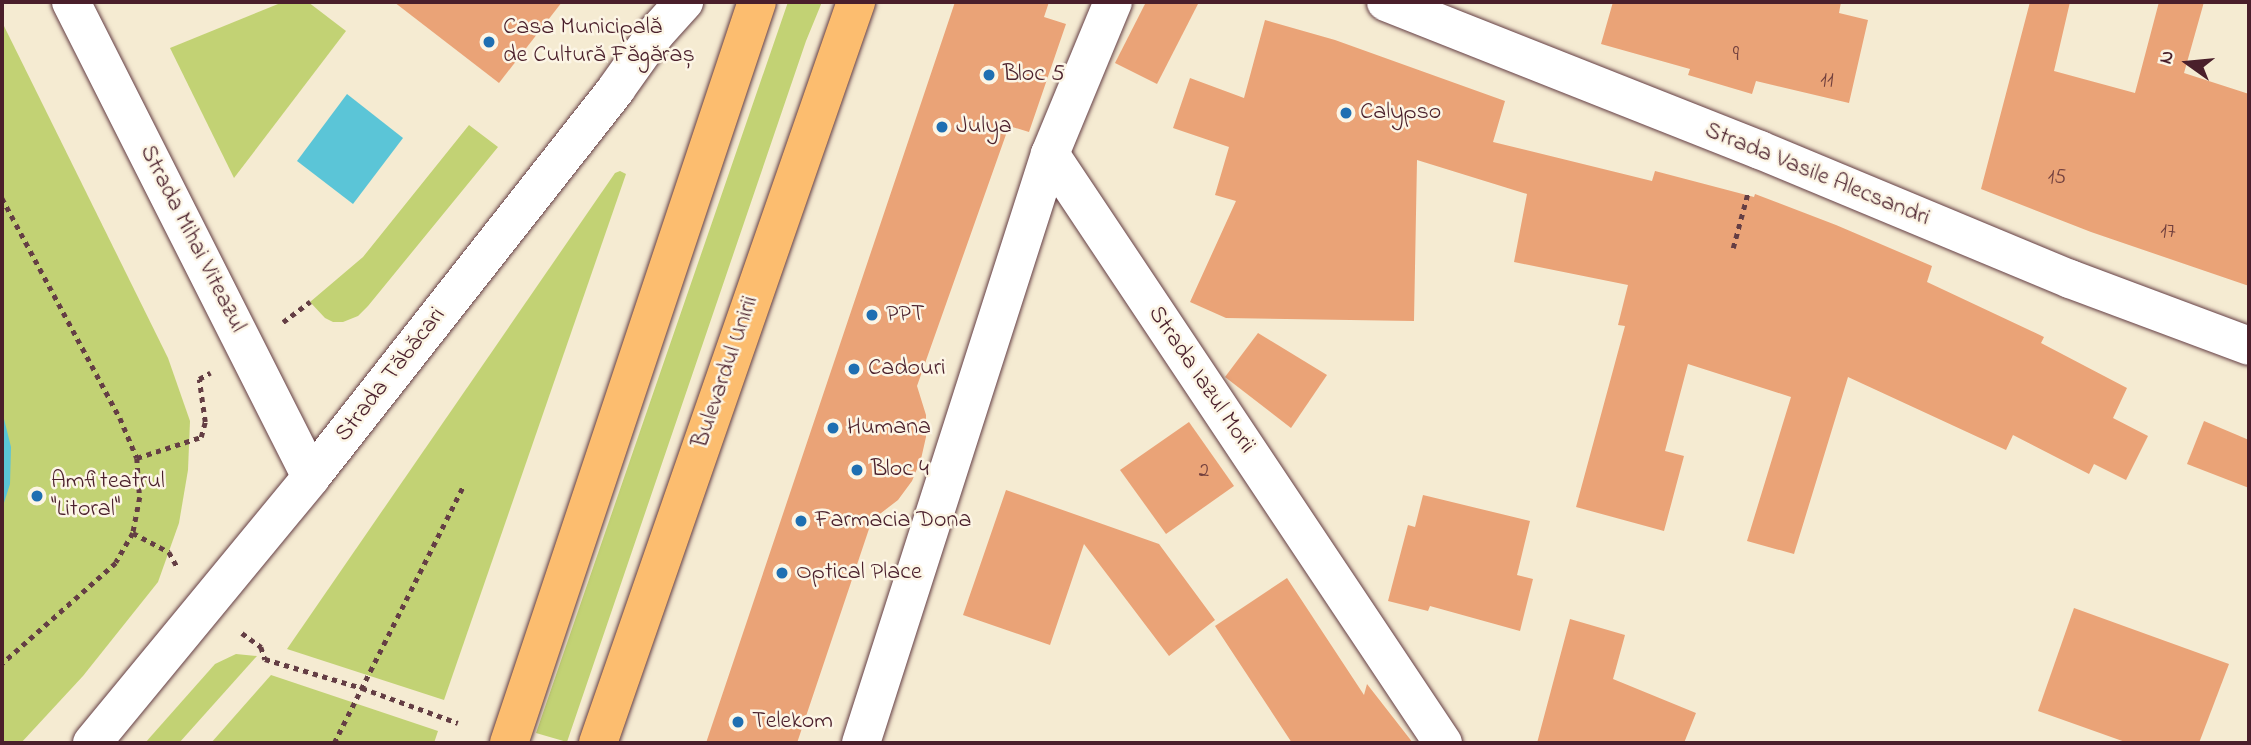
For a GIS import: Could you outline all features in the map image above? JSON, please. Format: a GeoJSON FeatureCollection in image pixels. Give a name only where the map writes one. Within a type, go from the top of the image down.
{"type":"FeatureCollection","features":[{"type":"Feature","properties":{"kind":"main road"},"geometry":{"type":"LineString","coordinates":[[509,743],[757,2]]}},
{"type":"Feature","properties":{"kind":"main road","name":"Bulevardul Unirii"},"geometry":{"type":"LineString","coordinates":[[598,743],[856,2]]}},
{"type":"Feature","properties":{"kind":"street","name":"Strada Mihai Viteazul"},"geometry":{"type":"LineString","coordinates":[[71,2],[311,477]]}},
{"type":"Feature","properties":{"kind":"street","name":"Strada Tăbăcari"},"geometry":{"type":"LineString","coordinates":[[92,743],[311,477],[616,89],[656,33],[684,2]]}},
{"type":"Feature","properties":{"kind":"street"},"geometry":{"type":"LineString","coordinates":[[861,743],[1050,154],[1113,2]]}},
{"type":"Feature","properties":{"kind":"street","name":"Strada Vasile Alecsandri"},"geometry":{"type":"LineString","coordinates":[[1386,2],[1760,150],[2083,284],[2249,346]]}},
{"type":"Feature","properties":{"kind":"street","name":"Strada Iazul Morii"},"geometry":{"type":"LineString","coordinates":[[1050,154],[1443,743]]}},
{"type":"Feature","properties":{"kind":"path"},"geometry":{"type":"LineString","coordinates":[[1733,248],[1760,150]]}},
{"type":"Feature","properties":{"kind":"path"},"geometry":{"type":"LineString","coordinates":[[2,198],[120,418],[136,458],[139,497],[133,533],[116,563],[2,664]]}},
{"type":"Feature","properties":{"kind":"path"},"geometry":{"type":"LineString","coordinates":[[136,458],[188,440]]}},
{"type":"Feature","properties":{"kind":"path"},"geometry":{"type":"LineString","coordinates":[[334,743],[464,485]]}},
{"type":"Feature","properties":{"kind":"path"},"geometry":{"type":"LineString","coordinates":[[133,533],[169,552]]}},
{"type":"Feature","properties":{"kind":"path"},"geometry":{"type":"LineString","coordinates":[[265,659],[362,688],[458,723]]}},
{"type":"Feature","properties":{"kind":"green space"},"geometry":{"type":"Polygon","coordinates":[[[283,2],[308,2],[346,31],[234,178],[170,48],[283,2]]]}},
{"type":"Feature","properties":{"kind":"green space"},"geometry":{"type":"Polygon","coordinates":[[[788,2],[822,2],[806,41],[567,742],[536,733],[788,2]]]}},
{"type":"Feature","properties":{"kind":"green space"},"geometry":{"type":"Polygon","coordinates":[[[2,22],[168,358],[190,421],[188,470],[179,523],[158,582],[83,676],[21,743],[2,743],[2,22]]]}},
{"type":"Feature","properties":{"kind":"green space"},"geometry":{"type":"Polygon","coordinates":[[[469,125],[498,147],[358,316],[343,322],[333,322],[325,318],[310,302],[363,257],[469,125]]]}},
{"type":"Feature","properties":{"kind":"green space"},"geometry":{"type":"Polygon","coordinates":[[[620,171],[626,174],[444,700],[287,649],[615,173],[620,171]]]}},
{"type":"Feature","properties":{"kind":"green space"},"geometry":{"type":"Polygon","coordinates":[[[236,654],[257,656],[179,743],[145,743],[215,664],[236,654]]]}},
{"type":"Feature","properties":{"kind":"green space"},"geometry":{"type":"Polygon","coordinates":[[[271,675],[438,731],[434,743],[211,743],[271,675]]]}},
{"type":"Feature","properties":{"kind":"water"},"geometry":{"type":"Polygon","coordinates":[[[347,94],[403,138],[353,204],[297,161],[347,94]]]}},
{"type":"Feature","properties":{"kind":"water"},"geometry":{"type":"Polygon","coordinates":[[[2,411],[11,447],[10,484],[2,509],[2,411]]]}},
{"type":"Feature","properties":{"kind":"building","name":"Casa Municipală de Cultură Făgăraș"},"geometry":{"type":"Polygon","coordinates":[[[394,2],[562,2],[499,83],[394,2]]]}},
{"type":"Feature","properties":{"kind":"building","name":"Bloc 4"},"geometry":{"type":"Polygon","coordinates":[[[955,2],[1049,2],[1044,17],[1066,24],[1029,132],[1009,126],[917,386],[926,415],[926,437],[921,459],[912,481],[898,500],[872,520],[797,743],[706,743],[955,2]]]}},
{"type":"Feature","properties":{"kind":"building"},"geometry":{"type":"Polygon","coordinates":[[[1146,2],[1199,2],[1157,84],[1115,63],[1146,2]]]}},
{"type":"Feature","properties":{"kind":"building"},"geometry":{"type":"Polygon","coordinates":[[[1613,2],[1841,2],[1839,13],[1868,20],[1849,103],[1756,81],[1752,94],[1688,75],[1690,69],[1601,44],[1613,2]]]}},
{"type":"Feature","properties":{"kind":"building"},"geometry":{"type":"Polygon","coordinates":[[[2030,2],[2070,2],[2054,71],[2135,93],[2159,2],[2204,2],[2184,73],[2249,94],[2249,286],[2091,232],[1981,189],[2030,2]]]}},
{"type":"Feature","properties":{"kind":"building"},"geometry":{"type":"Polygon","coordinates":[[[1265,20],[1335,40],[1505,101],[1493,142],[1652,181],[1655,171],[1754,197],[1755,194],[1932,266],[1927,282],[2044,337],[2041,343],[2127,388],[2113,418],[2148,436],[2126,480],[2094,464],[2089,474],[2013,435],[2006,450],[1848,377],[1794,554],[1747,541],[1791,397],[1688,364],[1665,451],[1684,456],[1664,531],[1576,507],[1625,326],[1618,325],[1628,285],[1514,262],[1527,194],[1417,160],[1414,321],[1226,318],[1190,302],[1236,201],[1215,195],[1229,147],[1173,128],[1190,78],[1244,98],[1265,20]]]}},
{"type":"Feature","properties":{"kind":"building"},"geometry":{"type":"Polygon","coordinates":[[[1258,333],[1327,375],[1291,428],[1225,377],[1258,333]]]}},
{"type":"Feature","properties":{"kind":"building"},"geometry":{"type":"Polygon","coordinates":[[[2204,421],[2249,440],[2249,488],[2187,464],[2204,421]]]}},
{"type":"Feature","properties":{"kind":"building"},"geometry":{"type":"Polygon","coordinates":[[[1189,422],[1234,486],[1166,534],[1120,470],[1189,422]]]}},
{"type":"Feature","properties":{"kind":"building"},"geometry":{"type":"Polygon","coordinates":[[[1006,490],[1159,544],[1215,620],[1169,656],[1084,544],[1050,645],[963,615],[1006,490]]]}},
{"type":"Feature","properties":{"kind":"building"},"geometry":{"type":"Polygon","coordinates":[[[1423,495],[1530,521],[1517,575],[1533,579],[1520,631],[1430,606],[1428,611],[1388,601],[1408,525],[1415,527],[1423,495]]]}},
{"type":"Feature","properties":{"kind":"building"},"geometry":{"type":"Polygon","coordinates":[[[1287,578],[1364,695],[1367,684],[1413,743],[1292,743],[1215,626],[1287,578]]]}},
{"type":"Feature","properties":{"kind":"building"},"geometry":{"type":"Polygon","coordinates":[[[2074,608],[2229,664],[2199,743],[2128,743],[2038,711],[2074,608]]]}},
{"type":"Feature","properties":{"kind":"building"},"geometry":{"type":"Polygon","coordinates":[[[1570,619],[1625,635],[1613,679],[1696,713],[1684,743],[1537,743],[1570,619]]]}},
{"type":"Feature","properties":{"kind":"place","name":"Casa Municipală de Cultură Făgăraș"},"geometry":{"type":"Point","coordinates":[489,42]}},
{"type":"Feature","properties":{"kind":"place","name":"Bloc 5"},"geometry":{"type":"Point","coordinates":[989,75]}},
{"type":"Feature","properties":{"kind":"place","name":"Calypso"},"geometry":{"type":"Point","coordinates":[1346,113]}},
{"type":"Feature","properties":{"kind":"place","name":"Julya"},"geometry":{"type":"Point","coordinates":[942,127]}},
{"type":"Feature","properties":{"kind":"place","name":"PPT"},"geometry":{"type":"Point","coordinates":[872,315]}},
{"type":"Feature","properties":{"kind":"place","name":"Cadouri"},"geometry":{"type":"Point","coordinates":[854,369]}},
{"type":"Feature","properties":{"kind":"place","name":"Humana"},"geometry":{"type":"Point","coordinates":[833,428]}},
{"type":"Feature","properties":{"kind":"place","name":"Bloc 4"},"geometry":{"type":"Point","coordinates":[857,470]}},
{"type":"Feature","properties":{"kind":"place","name":"Amfiteatrul \"Litoral\""},"geometry":{"type":"Point","coordinates":[37,496]}},
{"type":"Feature","properties":{"kind":"place","name":"Farmacia Dona"},"geometry":{"type":"Point","coordinates":[801,521]}},
{"type":"Feature","properties":{"kind":"place","name":"Optical Place"},"geometry":{"type":"Point","coordinates":[782,573]}},
{"type":"Feature","properties":{"kind":"place","name":"Telekom"},"geometry":{"type":"Point","coordinates":[738,722]}}]}
